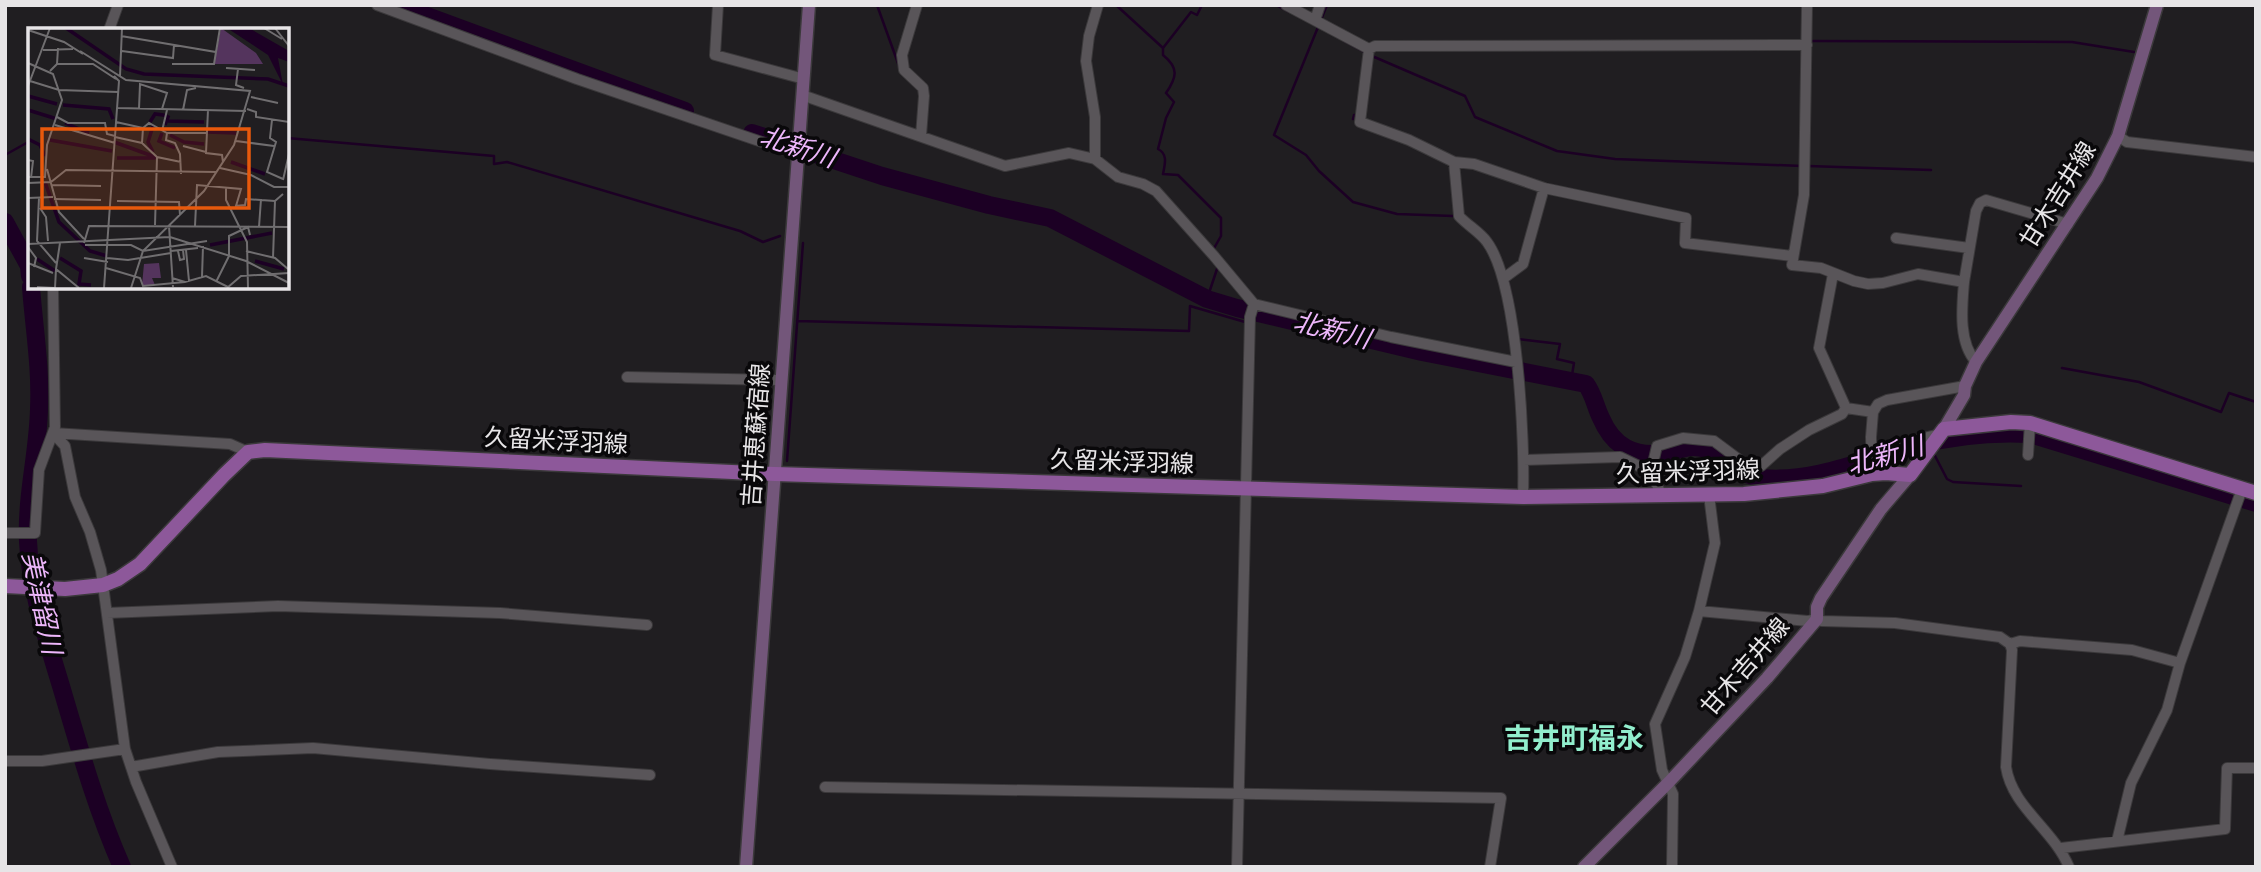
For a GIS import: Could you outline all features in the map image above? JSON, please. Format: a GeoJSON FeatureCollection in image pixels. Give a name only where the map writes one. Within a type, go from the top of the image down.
{"type":"FeatureCollection","features":[{"type":"Feature","properties":{"kind":"main road","name":"吉井恵蘇宿線"},"geometry":{"type":"LineString","coordinates":[[746,867],[809,5]]}},
{"type":"Feature","properties":{"kind":"main road","name":"甘木吉井線"},"geometry":{"type":"LineString","coordinates":[[1936,441],[1964,395],[1965,386],[1976,362],[2097,178],[2118,136],[2157,5]]}},
{"type":"Feature","properties":{"kind":"main road"},"geometry":{"type":"LineString","coordinates":[[1910,475],[1936,441],[2011,422],[2246,491]]}},
{"type":"Feature","properties":{"kind":"main road","name":"久留米浮羽線"},"geometry":{"type":"LineString","coordinates":[[248,452],[265,450],[775,474],[1523,496],[1709,495],[1823,486],[1872,470],[1910,475]]}},
{"type":"Feature","properties":{"kind":"main road"},"geometry":{"type":"LineString","coordinates":[[5,586],[65,589],[103,585],[118,579],[140,564],[248,452]]}},
{"type":"Feature","properties":{"kind":"main road","name":"甘木吉井線"},"geometry":{"type":"LineString","coordinates":[[1584,867],[1767,678],[1809,625],[1817,619],[1817,607],[1821,598],[1881,509],[1910,475]]}},
{"type":"Feature","properties":{"kind":"street"},"geometry":{"type":"LineString","coordinates":[[110,28],[118,5]]}},
{"type":"Feature","properties":{"kind":"street"},"geometry":{"type":"LineString","coordinates":[[377,5],[564,75],[798,148]]}},
{"type":"Feature","properties":{"kind":"street"},"geometry":{"type":"LineString","coordinates":[[718,5],[715,55],[804,79]]}},
{"type":"Feature","properties":{"kind":"street"},"geometry":{"type":"LineString","coordinates":[[917,5],[902,55],[904,70],[923,88],[921,136]]}},
{"type":"Feature","properties":{"kind":"street"},"geometry":{"type":"LineString","coordinates":[[1095,159],[1095,117],[1086,61],[1089,36],[1098,5]]}},
{"type":"Feature","properties":{"kind":"street"},"geometry":{"type":"LineString","coordinates":[[1286,5],[1368,53]]}},
{"type":"Feature","properties":{"kind":"street"},"geometry":{"type":"LineString","coordinates":[[1319,22],[1320,5]]}},
{"type":"Feature","properties":{"kind":"street"},"geometry":{"type":"LineString","coordinates":[[1807,5],[1804,195],[1792,265],[1821,268],[1868,284],[1917,274],[1965,282]]}},
{"type":"Feature","properties":{"kind":"street"},"geometry":{"type":"LineString","coordinates":[[1792,256],[1685,243],[1686,218],[1544,188],[1474,164],[1454,162],[1409,140],[1360,122],[1368,53],[1375,46],[1807,45]]}},
{"type":"Feature","properties":{"kind":"street"},"geometry":{"type":"LineString","coordinates":[[802,96],[1005,166],[1069,153],[1095,159],[1118,177],[1156,191],[1214,256],[1252,309],[1245,489],[1237,867]]}},
{"type":"Feature","properties":{"kind":"street"},"geometry":{"type":"LineString","coordinates":[[2118,136],[2127,142],[2256,157]]}},
{"type":"Feature","properties":{"kind":"street"},"geometry":{"type":"LineString","coordinates":[[1454,162],[1459,216],[1487,242],[1507,276],[1524,460],[1523,496]]}},
{"type":"Feature","properties":{"kind":"street"},"geometry":{"type":"LineString","coordinates":[[1507,276],[1522,264],[1544,188]]}},
{"type":"Feature","properties":{"kind":"street"},"geometry":{"type":"LineString","coordinates":[[1976,362],[1969,351],[1962,326],[1969,248],[1980,203],[1986,201],[2068,224]]}},
{"type":"Feature","properties":{"kind":"street"},"geometry":{"type":"LineString","coordinates":[[1896,238],[1969,248]]}},
{"type":"Feature","properties":{"kind":"street"},"geometry":{"type":"LineString","coordinates":[[1833,274],[1819,348],[1846,408]]}},
{"type":"Feature","properties":{"kind":"street"},"geometry":{"type":"LineString","coordinates":[[5,533],[35,533],[39,470],[53,433],[53,289]]}},
{"type":"Feature","properties":{"kind":"street"},"geometry":{"type":"LineString","coordinates":[[1252,309],[1391,337],[1517,369]]}},
{"type":"Feature","properties":{"kind":"street"},"geometry":{"type":"LineString","coordinates":[[627,377],[781,380]]}},
{"type":"Feature","properties":{"kind":"street"},"geometry":{"type":"LineString","coordinates":[[1872,470],[1873,412],[1878,404],[1965,386]]}},
{"type":"Feature","properties":{"kind":"street"},"geometry":{"type":"LineString","coordinates":[[1846,408],[1873,412]]}},
{"type":"Feature","properties":{"kind":"street"},"geometry":{"type":"LineString","coordinates":[[1662,496],[1651,472],[1657,446],[1683,438],[1714,441],[1749,467],[1761,466],[1780,449],[1809,430],[1842,414],[1846,408]]}},
{"type":"Feature","properties":{"kind":"street"},"geometry":{"type":"LineString","coordinates":[[2028,455],[2030,426]]}},
{"type":"Feature","properties":{"kind":"street"},"geometry":{"type":"LineString","coordinates":[[53,433],[230,444],[248,452]]}},
{"type":"Feature","properties":{"kind":"street"},"geometry":{"type":"LineString","coordinates":[[53,433],[65,446],[72,485],[90,532],[103,585],[125,749],[172,867]]}},
{"type":"Feature","properties":{"kind":"street"},"geometry":{"type":"LineString","coordinates":[[1871,451],[1936,441]]}},
{"type":"Feature","properties":{"kind":"street"},"geometry":{"type":"LineString","coordinates":[[1524,460],[1620,457],[1651,472]]}},
{"type":"Feature","properties":{"kind":"street"},"geometry":{"type":"LineString","coordinates":[[2117,841],[2132,783],[2167,710],[2180,663],[2236,503],[2246,491]]}},
{"type":"Feature","properties":{"kind":"street"},"geometry":{"type":"LineString","coordinates":[[1672,867],[1672,794],[1662,771],[1655,724],[1685,657],[1699,611],[1715,543],[1709,495]]}},
{"type":"Feature","properties":{"kind":"street"},"geometry":{"type":"LineString","coordinates":[[107,613],[278,606],[500,613],[647,625]]}},
{"type":"Feature","properties":{"kind":"street"},"geometry":{"type":"LineString","coordinates":[[1699,611],[1808,621],[1817,619],[1895,623],[2000,637],[2010,644],[2012,650],[2006,767],[2008,780],[2028,811],[2061,848],[2068,867]]}},
{"type":"Feature","properties":{"kind":"street"},"geometry":{"type":"LineString","coordinates":[[2010,644],[2020,641],[2132,650],[2180,663]]}},
{"type":"Feature","properties":{"kind":"street"},"geometry":{"type":"LineString","coordinates":[[131,767],[218,752],[313,748],[650,775]]}},
{"type":"Feature","properties":{"kind":"street"},"geometry":{"type":"LineString","coordinates":[[5,761],[42,761],[125,749]]}},
{"type":"Feature","properties":{"kind":"street"},"geometry":{"type":"LineString","coordinates":[[2061,848],[2225,829],[2227,768],[2256,768]]}},
{"type":"Feature","properties":{"kind":"street"},"geometry":{"type":"LineString","coordinates":[[825,787],[1238,792],[1501,799],[1490,867]]}},
{"type":"Feature","properties":{"kind":"waterway","name":"北新川"},"geometry":{"type":"LineString","coordinates":[[397,5],[685,111]]}},
{"type":"Feature","properties":{"kind":"waterway"},"geometry":{"type":"LineString","coordinates":[[877,5],[899,66]]}},
{"type":"Feature","properties":{"kind":"waterway"},"geometry":{"type":"LineString","coordinates":[[1116,5],[1163,48]]}},
{"type":"Feature","properties":{"kind":"waterway"},"geometry":{"type":"LineString","coordinates":[[1202,5],[1197,15],[1191,12],[1163,48],[1163,55],[1172,64],[1175,73],[1166,93],[1174,102],[1166,118],[1158,149],[1165,156],[1163,174],[1178,175],[1221,218],[1221,236],[1213,250]]}},
{"type":"Feature","properties":{"kind":"waterway"},"geometry":{"type":"LineString","coordinates":[[1276,5],[1289,12]]}},
{"type":"Feature","properties":{"kind":"waterway"},"geometry":{"type":"LineString","coordinates":[[1327,5],[1274,135],[1306,155],[1319,171],[1353,202],[1397,214],[1453,216]]}},
{"type":"Feature","properties":{"kind":"waterway"},"geometry":{"type":"LineString","coordinates":[[1344,41],[1366,53]]}},
{"type":"Feature","properties":{"kind":"waterway"},"geometry":{"type":"LineString","coordinates":[[1813,41],[2072,42],[2134,52]]}},
{"type":"Feature","properties":{"kind":"waterway"},"geometry":{"type":"LineString","coordinates":[[1372,56],[1465,96],[1475,117],[1557,151],[1615,159],[1802,166]]}},
{"type":"Feature","properties":{"kind":"waterway"},"geometry":{"type":"LineString","coordinates":[[1353,119],[1354,115]]}},
{"type":"Feature","properties":{"kind":"waterway","name":"北新川"},"geometry":{"type":"LineString","coordinates":[[752,133],[882,176],[989,205],[1050,218],[1207,299],[1422,352],[1586,384],[1606,428],[1618,443],[1634,452],[1654,454],[1690,447],[1700,448],[1714,452],[1754,476],[1782,479],[1821,473],[1945,439],[1988,434],[2030,434],[2256,503]]}},
{"type":"Feature","properties":{"kind":"waterway"},"geometry":{"type":"LineString","coordinates":[[289,138],[494,156],[494,164],[507,162],[740,231],[763,242],[780,236]]}},
{"type":"Feature","properties":{"kind":"waterway"},"geometry":{"type":"LineString","coordinates":[[5,155],[28,142]]}},
{"type":"Feature","properties":{"kind":"waterway"},"geometry":{"type":"LineString","coordinates":[[1808,166],[1931,170]]}},
{"type":"Feature","properties":{"kind":"waterway","name":"美津留川"},"geometry":{"type":"LineString","coordinates":[[5,222],[28,264]]}},
{"type":"Feature","properties":{"kind":"waterway"},"geometry":{"type":"LineString","coordinates":[[787,461],[803,243]]}},
{"type":"Feature","properties":{"kind":"waterway"},"geometry":{"type":"LineString","coordinates":[[1207,299],[1218,266]]}},
{"type":"Feature","properties":{"kind":"waterway"},"geometry":{"type":"LineString","coordinates":[[1508,280],[1513,302]]}},
{"type":"Feature","properties":{"kind":"waterway","name":"美津留川"},"geometry":{"type":"LineString","coordinates":[[31,289],[39,394],[30,491],[29,559],[45,632],[81,755],[122,867]]}},
{"type":"Feature","properties":{"kind":"waterway"},"geometry":{"type":"LineString","coordinates":[[797,321],[1189,331],[1190,306],[1245,322]]}},
{"type":"Feature","properties":{"kind":"waterway"},"geometry":{"type":"LineString","coordinates":[[1518,339],[1560,344],[1557,359],[1574,363],[1571,381]]}},
{"type":"Feature","properties":{"kind":"waterway"},"geometry":{"type":"LineString","coordinates":[[2062,368],[2139,382],[2221,412],[2229,393],[2256,402]]}},
{"type":"Feature","properties":{"kind":"waterway"},"geometry":{"type":"LineString","coordinates":[[1933,452],[1947,479],[1953,482],[2021,486]]}},
{"type":"Feature","properties":{"kind":"district","name":"吉井町福永"},"geometry":{"type":"Point","coordinates":[1574,738]}}]}
